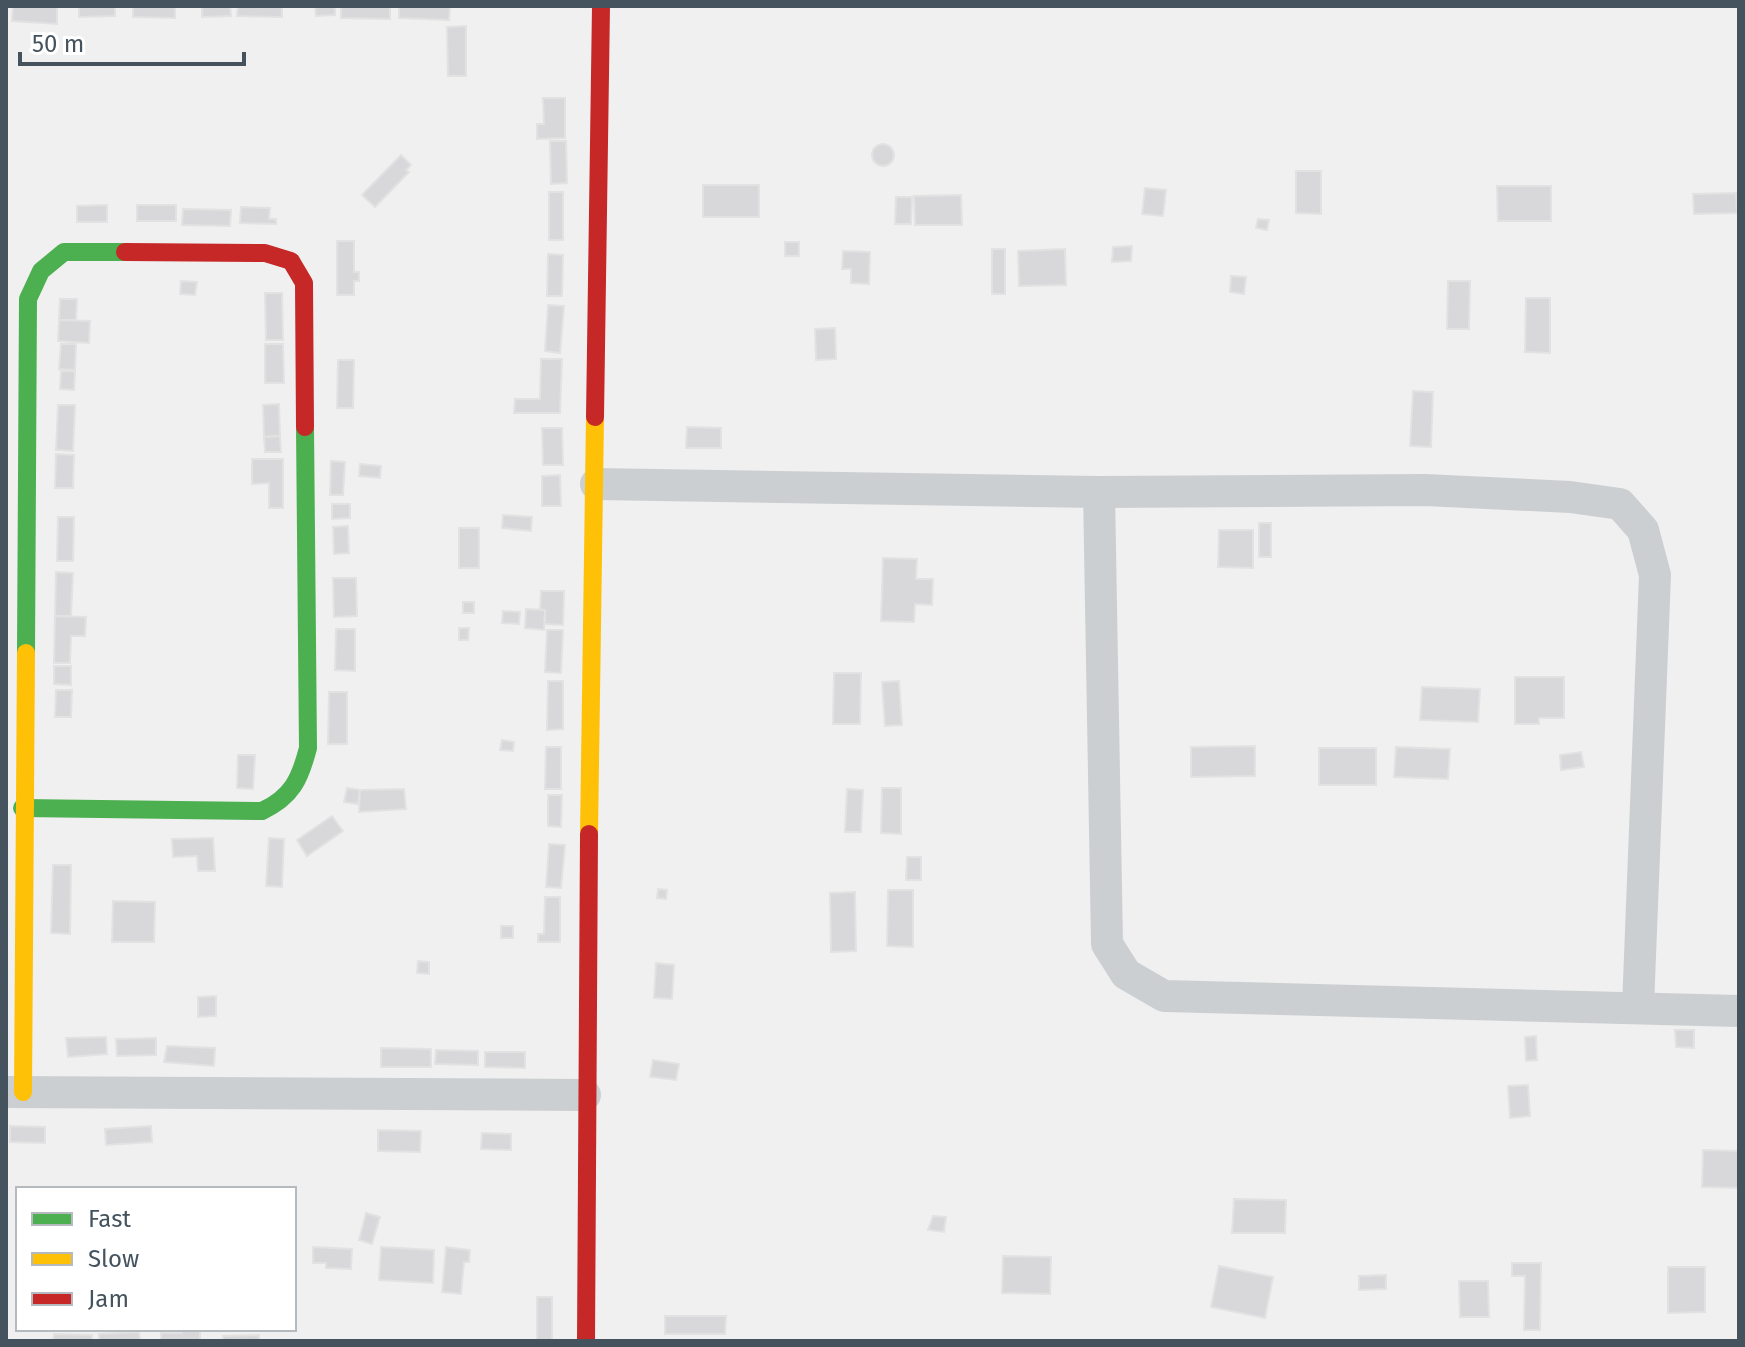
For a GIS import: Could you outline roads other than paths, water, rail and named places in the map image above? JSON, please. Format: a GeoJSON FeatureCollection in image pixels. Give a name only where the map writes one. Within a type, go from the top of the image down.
{"type":"FeatureCollection","features":[{"type":"Feature","properties":{"kind":"street"},"geometry":{"type":"LineString","coordinates":[[586,1341],[585,1095],[601,6]]}},
{"type":"Feature","properties":{"kind":"street"},"geometry":{"type":"LineString","coordinates":[[22,808],[262,811],[287,801],[300,781],[308,748],[304,283],[291,261],[265,253],[64,252],[44,265],[34,278],[28,299],[22,808],[14,1092],[585,1095]]}},
{"type":"Feature","properties":{"kind":"street"},"geometry":{"type":"LineString","coordinates":[[596,484],[1099,492],[1425,490],[1570,497],[1620,504],[1643,530],[1655,575],[1638,1007]]}},
{"type":"Feature","properties":{"kind":"street"},"geometry":{"type":"LineString","coordinates":[[1099,492],[1107,944],[1126,974],[1164,996],[1739,1011]]}}]}
